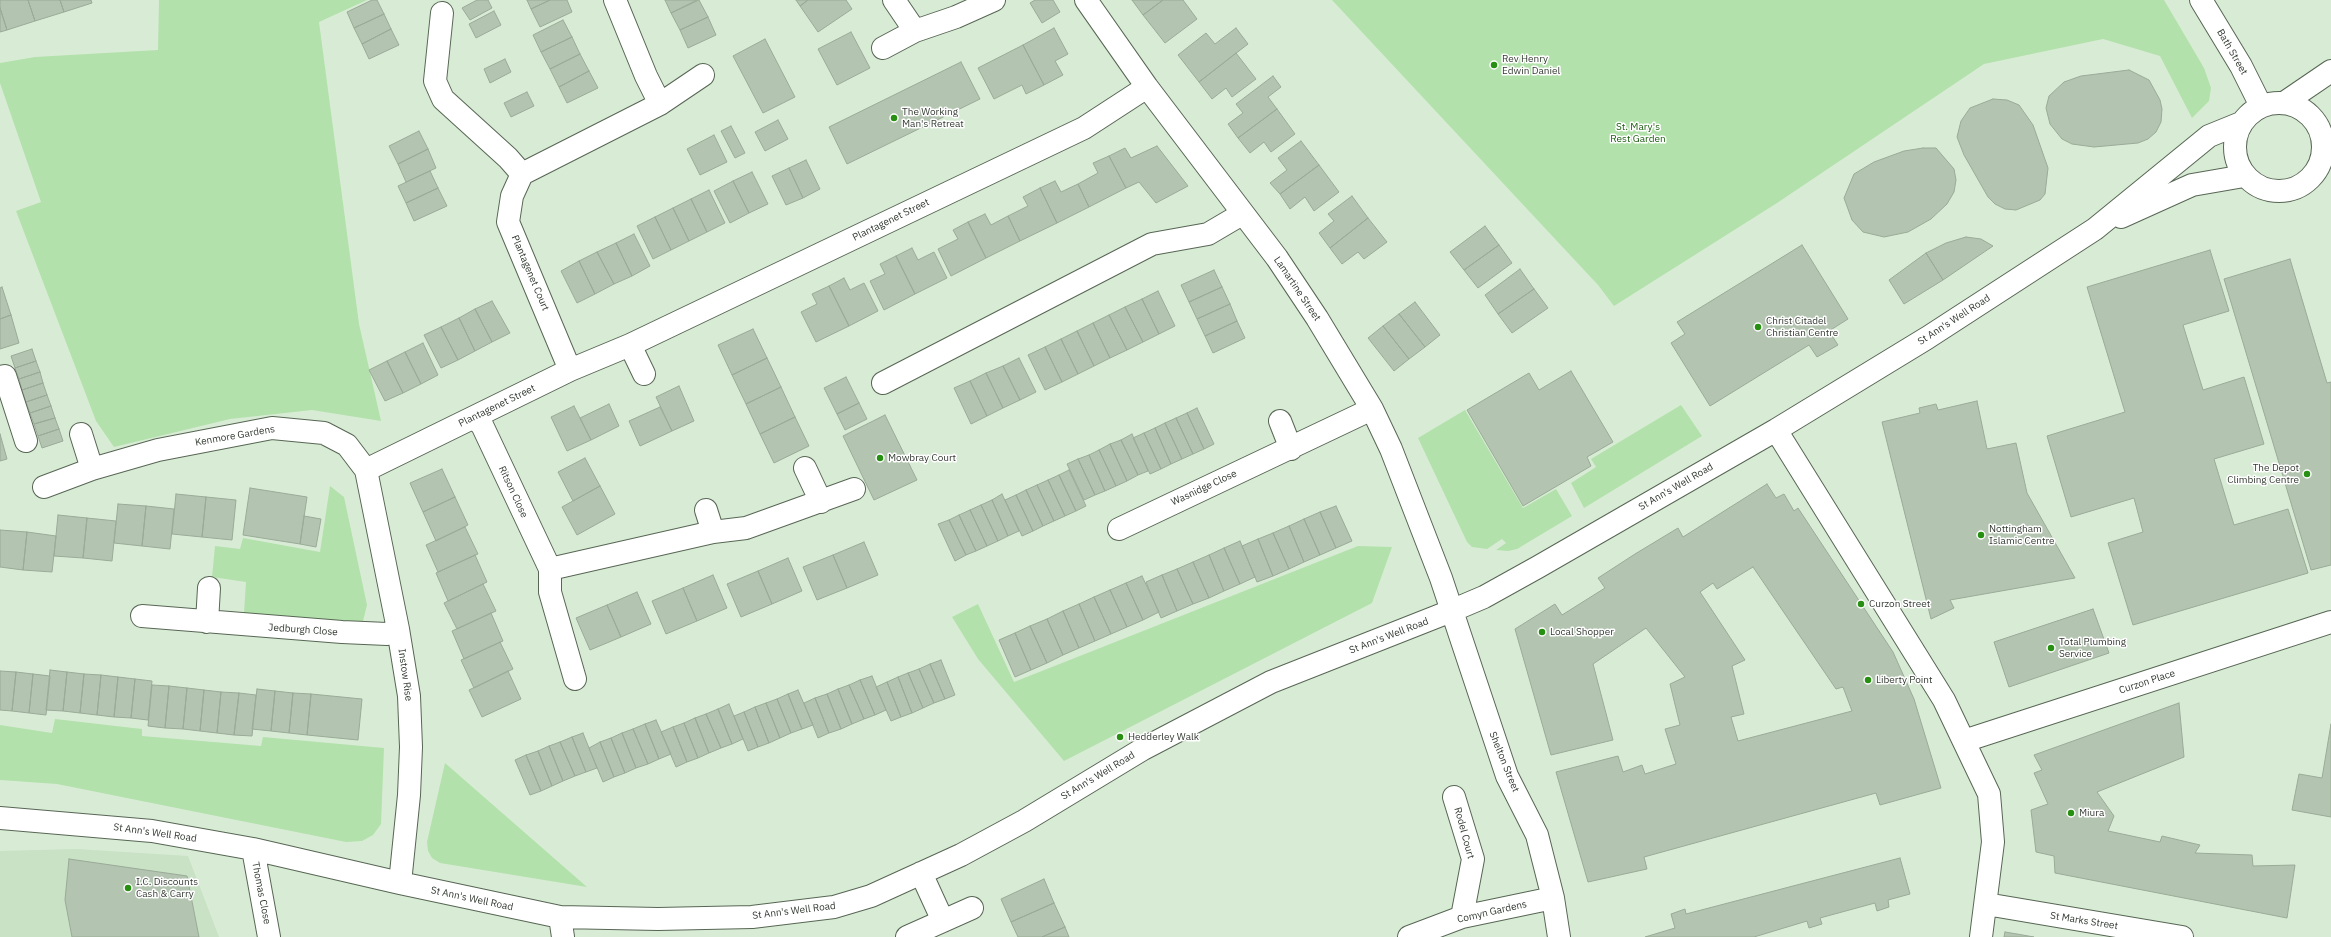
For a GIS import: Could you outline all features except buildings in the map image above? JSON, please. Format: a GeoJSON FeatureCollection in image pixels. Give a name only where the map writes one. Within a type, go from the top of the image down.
{"type":"FeatureCollection","features":[{"type":"Feature","properties":{"kind":"street"},"geometry":{"type":"LineString","coordinates":[[615,0],[646,76],[660,104]]}},
{"type":"Feature","properties":{"kind":"street"},"geometry":{"type":"LineString","coordinates":[[894,0],[915,31]]}},
{"type":"Feature","properties":{"kind":"street"},"geometry":{"type":"LineString","coordinates":[[883,48],[915,31],[956,17],[994,0]]}},
{"type":"Feature","properties":{"kind":"street","name":"Lamartine Street"},"geometry":{"type":"LineString","coordinates":[[1086,0],[1147,86],[1242,214],[1277,258],[1317,318],[1372,409],[1391,449],[1441,578],[1451,611]]}},
{"type":"Feature","properties":{"kind":"street","name":"Bath Street"},"geometry":{"type":"LineString","coordinates":[[2201,0],[2241,66],[2261,106]]}},
{"type":"Feature","properties":{"kind":"street"},"geometry":{"type":"LineString","coordinates":[[442,13],[435,80],[443,99],[508,158],[522,174],[660,104],[703,75]]}},
{"type":"Feature","properties":{"kind":"street"},"geometry":{"type":"LineString","coordinates":[[2284,103],[2331,71]]}},
{"type":"Feature","properties":{"kind":"street","name":"Plantagenet Street"},"geometry":{"type":"LineString","coordinates":[[366,470],[570,370],[630,345],[1084,128],[1147,86]]}},
{"type":"Feature","properties":{"kind":"street"},"geometry":{"type":"LineString","coordinates":[[2295,189],[2308,182],[2317,171],[2322,158],[2324,143],[2319,128],[2311,116],[2299,107],[2284,103],[2261,106],[2248,115],[2241,123],[2236,136],[2235,150],[2237,164],[2244,176],[2255,185],[2268,190],[2282,192],[2295,189],[2331,179]]}},
{"type":"Feature","properties":{"kind":"street","name":"St Ann's Well Road"},"geometry":{"type":"LineString","coordinates":[[0,818],[152,830],[253,849],[400,883],[561,927],[658,919],[752,917],[834,907],[871,896],[961,855],[1018,824],[1143,749],[1271,682],[1484,597],[1538,567],[1776,430],[1927,338],[2095,229],[2209,136],[2241,123]]}},
{"type":"Feature","properties":{"kind":"street","name":"Plantagenet Court"},"geometry":{"type":"LineString","coordinates":[[522,174],[512,196],[508,222],[570,370]]}},
{"type":"Feature","properties":{"kind":"street","name":"St Ann's Well Road"},"geometry":{"type":"LineString","coordinates":[[2095,229],[2192,185],[2244,176]]}},
{"type":"Feature","properties":{"kind":"street"},"geometry":{"type":"LineString","coordinates":[[883,383],[1152,244],[1208,234],[1242,214]]}},
{"type":"Feature","properties":{"kind":"street"},"geometry":{"type":"LineString","coordinates":[[630,345],[644,374]]}},
{"type":"Feature","properties":{"kind":"street"},"geometry":{"type":"LineString","coordinates":[[0,377],[5,376],[26,441]]}},
{"type":"Feature","properties":{"kind":"street","name":"Wasnidge Close"},"geometry":{"type":"LineString","coordinates":[[1119,529],[1372,409]]}},
{"type":"Feature","properties":{"kind":"street","name":"Ritson Close"},"geometry":{"type":"LineString","coordinates":[[474,418],[482,425],[550,569],[550,592],[575,679]]}},
{"type":"Feature","properties":{"kind":"street"},"geometry":{"type":"LineString","coordinates":[[1280,421],[1290,449]]}},
{"type":"Feature","properties":{"kind":"street","name":"Kenmore Gardens"},"geometry":{"type":"LineString","coordinates":[[44,487],[92,469],[158,450],[272,428],[324,432],[348,445],[366,470]]}},
{"type":"Feature","properties":{"kind":"street"},"geometry":{"type":"LineString","coordinates":[[1776,430],[1944,700],[1989,794],[1992,814],[1993,842],[1981,937]]}},
{"type":"Feature","properties":{"kind":"street"},"geometry":{"type":"LineString","coordinates":[[81,434],[92,469]]}},
{"type":"Feature","properties":{"kind":"street"},"geometry":{"type":"LineString","coordinates":[[805,468],[821,502]]}},
{"type":"Feature","properties":{"kind":"street","name":"Instow Rise"},"geometry":{"type":"LineString","coordinates":[[366,470],[398,629],[409,696],[411,747],[409,795],[400,883]]}},
{"type":"Feature","properties":{"kind":"street"},"geometry":{"type":"LineString","coordinates":[[550,569],[713,532],[746,528],[854,489]]}},
{"type":"Feature","properties":{"kind":"street"},"geometry":{"type":"LineString","coordinates":[[706,510],[713,532]]}},
{"type":"Feature","properties":{"kind":"street"},"geometry":{"type":"LineString","coordinates":[[207,622],[209,588]]}},
{"type":"Feature","properties":{"kind":"street","name":"Shelton Street"},"geometry":{"type":"LineString","coordinates":[[1451,611],[1507,776],[1537,835],[1553,898],[1559,937]]}},
{"type":"Feature","properties":{"kind":"street","name":"Jedburgh Close"},"geometry":{"type":"LineString","coordinates":[[142,616],[207,622],[387,634],[398,629]]}},
{"type":"Feature","properties":{"kind":"street","name":"Curzon Place"},"geometry":{"type":"LineString","coordinates":[[1964,742],[2331,622]]}},
{"type":"Feature","properties":{"kind":"street","name":"Rodel Court"},"geometry":{"type":"LineString","coordinates":[[1454,797],[1473,859],[1462,917]]}},
{"type":"Feature","properties":{"kind":"street","name":"Thomas Close"},"geometry":{"type":"LineString","coordinates":[[253,849],[270,937]]}},
{"type":"Feature","properties":{"kind":"street"},"geometry":{"type":"LineString","coordinates":[[921,873],[943,921]]}},
{"type":"Feature","properties":{"kind":"street","name":"Comyn Gardens"},"geometry":{"type":"LineString","coordinates":[[1409,937],[1462,917],[1553,898]]}},
{"type":"Feature","properties":{"kind":"street","name":"St Marks Street"},"geometry":{"type":"LineString","coordinates":[[1986,904],[2182,937]]}},
{"type":"Feature","properties":{"kind":"street"},"geometry":{"type":"LineString","coordinates":[[907,937],[972,908]]}},
{"type":"Feature","properties":{"kind":"shaded area"},"geometry":{"type":"Polygon","coordinates":[[[77,849],[188,856],[219,937],[0,937],[0,851],[77,849]]]}},
{"type":"Feature","properties":{"kind":"green space"},"geometry":{"type":"Polygon","coordinates":[[[159,0],[367,0],[319,22],[359,324],[381,421],[312,410],[230,419],[114,447],[96,421],[16,211],[41,202],[0,83],[0,63],[35,57],[158,50],[159,0]]]}},
{"type":"Feature","properties":{"kind":"green space","name":"St. Mary's Rest Garden"},"geometry":{"type":"Polygon","coordinates":[[[1332,0],[2164,0],[2204,68],[2211,88],[2209,101],[2192,118],[2160,56],[2103,39],[1984,64],[1777,203],[1614,306],[1598,285],[1332,0]]]}},
{"type":"Feature","properties":{"kind":"green space"},"geometry":{"type":"Polygon","coordinates":[[[1681,405],[1702,436],[1584,508],[1571,483],[1596,467],[1591,459],[1681,405]]]}},
{"type":"Feature","properties":{"kind":"green space"},"geometry":{"type":"Polygon","coordinates":[[[1465,410],[1523,508],[1556,489],[1572,516],[1517,549],[1508,551],[1496,550],[1506,543],[1502,539],[1487,549],[1472,547],[1467,542],[1418,438],[1465,410]]]}},
{"type":"Feature","properties":{"kind":"green space"},"geometry":{"type":"Polygon","coordinates":[[[330,486],[344,497],[367,605],[363,621],[356,623],[244,613],[246,582],[212,577],[215,546],[240,549],[243,538],[320,552],[330,486]]]}},
{"type":"Feature","properties":{"kind":"green space"},"geometry":{"type":"Polygon","coordinates":[[[1358,546],[1392,547],[1372,603],[1064,761],[978,659],[952,617],[978,604],[1014,682],[1358,546]]]}},
{"type":"Feature","properties":{"kind":"green space"},"geometry":{"type":"Polygon","coordinates":[[[55,719],[142,729],[142,736],[261,746],[263,737],[384,748],[381,824],[373,835],[362,841],[346,842],[57,784],[0,780],[0,725],[52,733],[55,719]]]}},
{"type":"Feature","properties":{"kind":"green space"},"geometry":{"type":"Polygon","coordinates":[[[445,763],[587,887],[440,863],[432,858],[428,851],[427,842],[445,763]]]}},
{"type":"Feature","properties":{"kind":"place","name":"Rev Henry Edwin Daniel"},"geometry":{"type":"Point","coordinates":[1494,65]}},
{"type":"Feature","properties":{"kind":"place","name":"The Working Man's Retreat"},"geometry":{"type":"Point","coordinates":[894,118]}},
{"type":"Feature","properties":{"kind":"place","name":"Christ Citadel Christian Centre"},"geometry":{"type":"Point","coordinates":[1758,327]}},
{"type":"Feature","properties":{"kind":"place","name":"Mowbray Court"},"geometry":{"type":"Point","coordinates":[880,458]}},
{"type":"Feature","properties":{"kind":"place","name":"The Depot Climbing Centre"},"geometry":{"type":"Point","coordinates":[2307,474]}},
{"type":"Feature","properties":{"kind":"place","name":"Nottingham Islamic Centre"},"geometry":{"type":"Point","coordinates":[1981,535]}},
{"type":"Feature","properties":{"kind":"place","name":"Curzon Street"},"geometry":{"type":"Point","coordinates":[1861,604]}},
{"type":"Feature","properties":{"kind":"place","name":"Local Shopper"},"geometry":{"type":"Point","coordinates":[1542,632]}},
{"type":"Feature","properties":{"kind":"place","name":"Total Plumbing Service"},"geometry":{"type":"Point","coordinates":[2051,648]}},
{"type":"Feature","properties":{"kind":"place","name":"Liberty Point"},"geometry":{"type":"Point","coordinates":[1868,680]}},
{"type":"Feature","properties":{"kind":"place","name":"Hedderley Walk"},"geometry":{"type":"Point","coordinates":[1120,737]}},
{"type":"Feature","properties":{"kind":"place","name":"Miura"},"geometry":{"type":"Point","coordinates":[2071,813]}},
{"type":"Feature","properties":{"kind":"place","name":"I.C. Discounts Cash & Carry"},"geometry":{"type":"Point","coordinates":[128,888]}}]}
